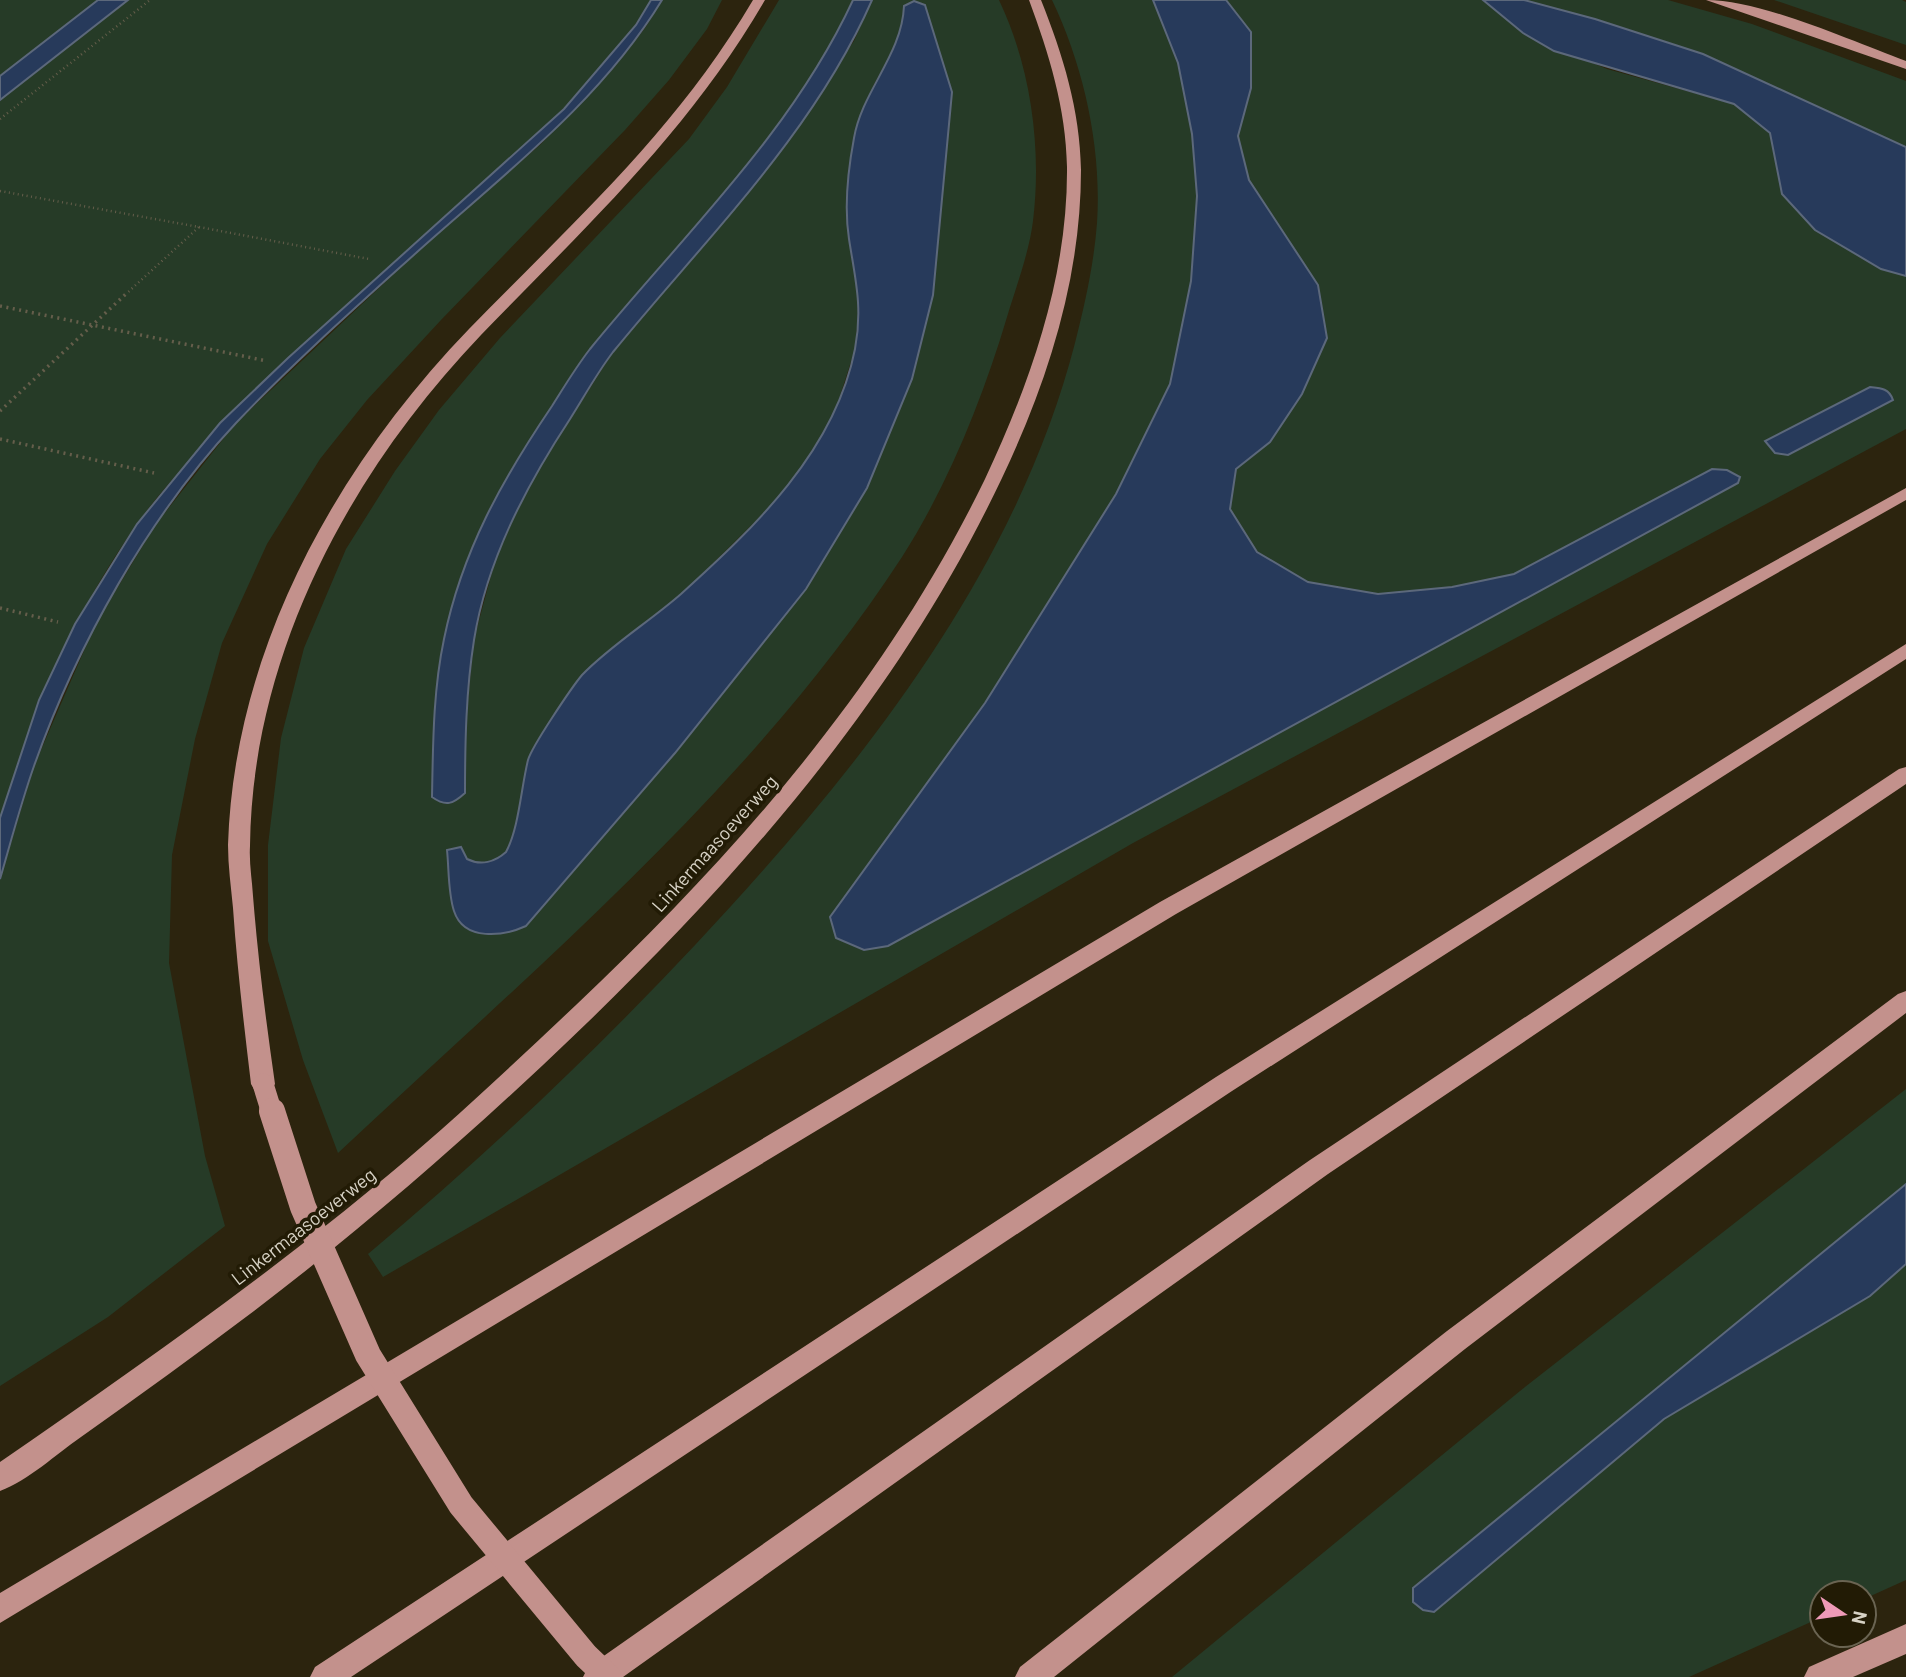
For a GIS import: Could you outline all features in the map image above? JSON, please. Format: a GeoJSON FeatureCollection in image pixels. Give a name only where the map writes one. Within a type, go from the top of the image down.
{"type":"FeatureCollection","features":[{"type":"Feature","properties":{"kind":"highway"},"geometry":{"type":"LineString","coordinates":[[608,1677],[586,1656],[461,1505],[368,1355],[303,1207],[263,1084],[247,960],[239,845],[248,742],[275,652],[318,549],[363,470],[410,408],[472,335],[614,192],[662,138],[712,76],[742,33],[759,0]]}},
{"type":"Feature","properties":{"kind":"highway","name":"Linkermaasoeverweg"},"geometry":{"type":"LineString","coordinates":[[0,1478],[150,1374],[322,1242],[433,1152],[606,991],[705,892],[790,794],[876,681],[948,572],[991,488],[1032,393],[1060,299],[1073,223],[1076,153],[1067,91],[1035,0]]}},
{"type":"Feature","properties":{"kind":"highway"},"geometry":{"type":"LineString","coordinates":[[1713,0],[1766,15],[1906,65]]}},
{"type":"Feature","properties":{"kind":"highway"},"geometry":{"type":"LineString","coordinates":[[0,1609],[1167,908],[1906,493]]}},
{"type":"Feature","properties":{"kind":"highway"},"geometry":{"type":"LineString","coordinates":[[325,1677],[1224,1084],[1906,650]]}},
{"type":"Feature","properties":{"kind":"highway"},"geometry":{"type":"LineString","coordinates":[[598,1677],[1319,1167],[1906,774]]}},
{"type":"Feature","properties":{"kind":"highway"},"geometry":{"type":"LineString","coordinates":[[1030,1677],[1456,1340],[1906,1000]]}},
{"type":"Feature","properties":{"kind":"highway"},"geometry":{"type":"LineString","coordinates":[[1819,1677],[1906,1639]]}},
{"type":"Feature","properties":{"kind":"path"},"geometry":{"type":"LineString","coordinates":[[0,119],[149,0]]}},
{"type":"Feature","properties":{"kind":"path"},"geometry":{"type":"LineString","coordinates":[[0,191],[369,259]]}},
{"type":"Feature","properties":{"kind":"path"},"geometry":{"type":"LineString","coordinates":[[0,411],[198,227]]}},
{"type":"Feature","properties":{"kind":"path"},"geometry":{"type":"LineString","coordinates":[[0,306],[267,361]]}},
{"type":"Feature","properties":{"kind":"path"},"geometry":{"type":"LineString","coordinates":[[0,439],[154,473]]}},
{"type":"Feature","properties":{"kind":"path"},"geometry":{"type":"LineString","coordinates":[[0,608],[58,622]]}},
{"type":"Feature","properties":{"kind":"green space"},"geometry":{"type":"Polygon","coordinates":[[[0,0],[98,0],[0,76],[0,0]]]}},
{"type":"Feature","properties":{"kind":"green space"},"geometry":{"type":"Polygon","coordinates":[[[128,0],[651,0],[605,65],[550,123],[300,349],[202,448],[157,498],[114,559],[56,666],[26,740],[0,818],[0,100],[128,0]]]}},
{"type":"Feature","properties":{"kind":"green space"},"geometry":{"type":"Polygon","coordinates":[[[662,0],[722,0],[707,29],[669,80],[625,130],[367,400],[320,459],[267,544],[222,643],[195,739],[172,855],[169,963],[205,1156],[225,1226],[108,1317],[0,1386],[0,879],[34,766],[96,623],[156,524],[235,424],[416,253],[541,144],[611,71],[645,28],[662,0]]]}},
{"type":"Feature","properties":{"kind":"green space"},"geometry":{"type":"Polygon","coordinates":[[[779,0],[853,0],[828,49],[767,140],[575,369],[517,461],[486,517],[461,576],[440,659],[433,738],[432,797],[465,793],[465,730],[474,639],[495,561],[528,486],[611,355],[734,210],[854,41],[872,0],[999,0],[1019,53],[1035,137],[1033,221],[1022,270],[987,379],[949,471],[902,557],[843,641],[779,721],[638,871],[338,1153],[303,1060],[268,941],[268,845],[281,738],[304,648],[346,549],[395,471],[439,410],[500,338],[689,139],[727,87],[779,0]],[[914,1],[904,6],[898,42],[873,86],[848,236],[860,294],[855,349],[833,418],[785,492],[681,595],[582,676],[506,852],[493,860],[477,862],[467,859],[461,847],[454,911],[675,753],[806,589],[867,488],[933,295],[952,92],[925,5],[914,1]]]}},
{"type":"Feature","properties":{"kind":"green space"},"geometry":{"type":"Polygon","coordinates":[[[1052,0],[1153,0],[1178,63],[1192,134],[1197,196],[1191,281],[1170,383],[1116,494],[985,703],[864,950],[888,946],[1738,483],[1739,477],[1727,470],[1712,469],[1514,574],[1452,587],[1378,594],[1308,582],[1257,552],[1230,509],[1236,469],[1270,441],[1302,394],[1318,285],[1249,180],[1238,136],[1251,88],[1251,32],[1226,0],[1483,0],[1523,33],[1607,69],[1734,104],[1770,133],[1782,194],[1815,230],[1881,269],[1906,276],[1906,429],[1133,843],[383,1277],[368,1254],[454,1180],[578,1065],[696,944],[815,810],[871,739],[923,666],[971,590],[1013,511],[1048,428],[1075,343],[1089,283],[1097,223],[1097,166],[1088,108],[1073,53],[1052,0]]]}},
{"type":"Feature","properties":{"kind":"green space"},"geometry":{"type":"Polygon","coordinates":[[[1524,0],[1668,0],[1752,24],[1906,81],[1906,147],[1703,54],[1595,19],[1524,0]]]}},
{"type":"Feature","properties":{"kind":"green space"},"geometry":{"type":"Polygon","coordinates":[[[1774,0],[1902,0],[1906,2],[1906,45],[1774,0]]]}},
{"type":"Feature","properties":{"kind":"green space"},"geometry":{"type":"Polygon","coordinates":[[[1906,1089],[1906,1184],[1413,1588],[1413,1602],[1423,1610],[1664,1419],[1870,1296],[1906,1264],[1906,1580],[1878,1593],[1878,1579],[1808,1579],[1808,1623],[1689,1677],[1172,1677],[1520,1391],[1906,1089]]]}},
{"type":"Feature","properties":{"kind":"water"},"geometry":{"type":"Polygon","coordinates":[[[98,0],[128,0],[0,100],[0,76],[98,0]]]}},
{"type":"Feature","properties":{"kind":"water"},"geometry":{"type":"Polygon","coordinates":[[[651,0],[662,0],[637,37],[580,104],[279,379],[236,423],[173,499],[118,584],[71,675],[34,766],[0,879],[0,818],[39,700],[75,624],[137,524],[220,423],[288,358],[564,109],[636,25],[651,0]]]}},
{"type":"Feature","properties":{"kind":"water"},"geometry":{"type":"Polygon","coordinates":[[[853,0],[872,0],[848,49],[820,96],[755,184],[613,352],[554,444],[524,497],[488,581],[474,640],[466,716],[465,793],[449,803],[437,800],[432,797],[433,738],[444,639],[461,576],[486,517],[517,461],[575,370],[767,140],[828,49],[853,0]]]}},
{"type":"Feature","properties":{"kind":"water"},"geometry":{"type":"Polygon","coordinates":[[[1153,0],[1226,0],[1251,32],[1251,88],[1238,136],[1249,180],[1318,285],[1327,338],[1302,394],[1270,442],[1236,469],[1230,509],[1257,552],[1308,582],[1378,594],[1452,587],[1514,574],[1712,469],[1727,470],[1740,477],[1738,483],[888,946],[864,950],[836,938],[830,917],[985,703],[1116,494],[1170,384],[1191,281],[1197,196],[1192,134],[1178,63],[1153,0]]]}},
{"type":"Feature","properties":{"kind":"water"},"geometry":{"type":"Polygon","coordinates":[[[1483,0],[1524,0],[1595,19],[1703,54],[1906,147],[1906,276],[1881,269],[1815,230],[1782,194],[1770,133],[1734,104],[1554,51],[1523,33],[1483,0]]]}},
{"type":"Feature","properties":{"kind":"water"},"geometry":{"type":"Polygon","coordinates":[[[914,1],[925,5],[952,92],[933,295],[912,379],[867,488],[806,589],[675,753],[526,926],[496,934],[475,932],[466,928],[459,921],[452,904],[447,850],[461,847],[467,859],[483,862],[493,860],[506,852],[517,820],[531,753],[582,675],[681,594],[737,542],[788,485],[811,454],[830,421],[845,386],[857,334],[857,293],[847,214],[848,176],[854,138],[865,104],[896,41],[904,6],[914,1]]]}},
{"type":"Feature","properties":{"kind":"water"},"geometry":{"type":"Polygon","coordinates":[[[1870,387],[1887,391],[1893,400],[1788,455],[1775,453],[1765,441],[1870,387]]]}},
{"type":"Feature","properties":{"kind":"water"},"geometry":{"type":"Polygon","coordinates":[[[1906,1184],[1906,1264],[1870,1296],[1664,1419],[1434,1612],[1423,1610],[1413,1602],[1413,1588],[1906,1184]]]}}]}
